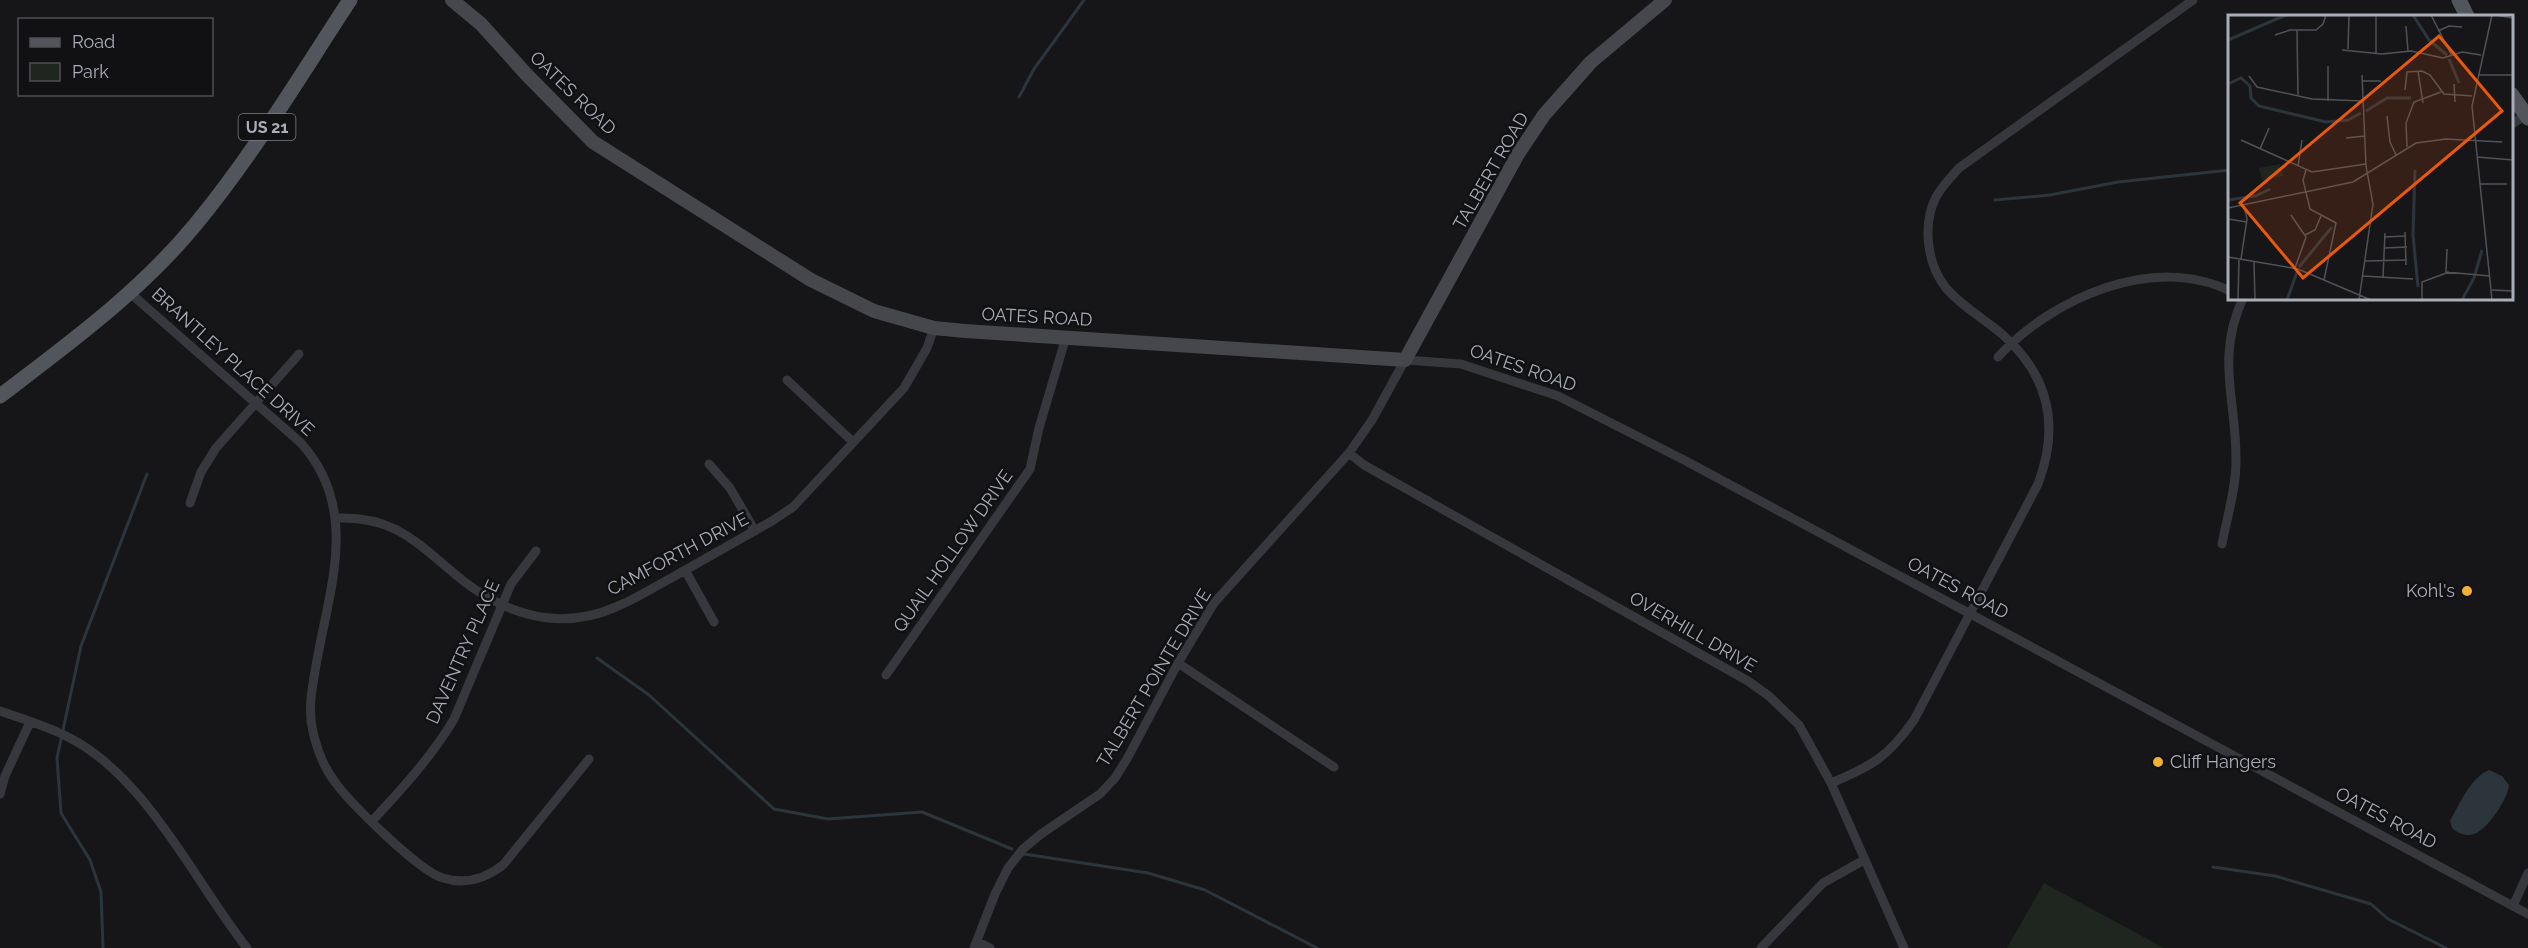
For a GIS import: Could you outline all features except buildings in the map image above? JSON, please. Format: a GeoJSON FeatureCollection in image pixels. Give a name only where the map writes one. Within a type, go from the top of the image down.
{"type":"FeatureCollection","features":[{"type":"Feature","properties":{"kind":"main road","name":"US 21"},"geometry":{"type":"LineString","coordinates":[[0,396],[101,318],[200,220],[262,133],[350,0]]}},
{"type":"Feature","properties":{"kind":"main road"},"geometry":{"type":"LineString","coordinates":[[2459,0],[2466,15]]}},
{"type":"Feature","properties":{"kind":"main road"},"geometry":{"type":"LineString","coordinates":[[2513,97],[2527,117]]}},
{"type":"Feature","properties":{"kind":"street","name":"OATES ROAD"},"geometry":{"type":"LineString","coordinates":[[452,0],[481,24],[526,75],[593,142],[811,280],[874,311],[934,328],[1461,364],[1558,396],[1686,461],[2528,914]]}},
{"type":"Feature","properties":{"kind":"street","name":"TALBERT ROAD"},"geometry":{"type":"LineString","coordinates":[[1405,360],[1518,154],[1544,115],[1591,62],[1665,0]]}},
{"type":"Feature","properties":{"kind":"street"},"geometry":{"type":"LineString","coordinates":[[1832,783],[1868,768],[1891,750],[1914,720],[2038,484],[2046,463],[2051,429],[2047,402],[2036,374],[2022,353],[1956,298],[1937,274],[1929,253],[1928,230],[1936,198],[1959,168],[2193,0]]}},
{"type":"Feature","properties":{"kind":"street"},"geometry":{"type":"LineString","coordinates":[[2513,123],[2527,117]]}},
{"type":"Feature","properties":{"kind":"street"},"geometry":{"type":"LineString","coordinates":[[1998,357],[2011,343],[2042,318],[2112,285],[2158,275],[2204,281],[2228,291]]}},
{"type":"Feature","properties":{"kind":"street","name":"BRANTLEY PLACE DRIVE"},"geometry":{"type":"LineString","coordinates":[[129,292],[301,443],[320,467],[329,487],[337,518],[337,544],[312,685],[310,716],[321,758],[334,781],[372,820],[427,871],[452,880],[479,878],[496,870],[509,858],[589,759]]}},
{"type":"Feature","properties":{"kind":"street"},"geometry":{"type":"LineString","coordinates":[[2222,544],[2236,460],[2227,368],[2228,350],[2232,328],[2242,300]]}},
{"type":"Feature","properties":{"kind":"street","name":"CAMFORTH DRIVE"},"geometry":{"type":"LineString","coordinates":[[337,518],[370,519],[404,532],[463,582],[502,607],[523,614],[548,618],[584,616],[615,608],[755,531],[793,507],[904,388],[922,358],[934,328]]}},
{"type":"Feature","properties":{"kind":"street","name":"QUAIL HOLLOW DRIVE"},"geometry":{"type":"LineString","coordinates":[[886,675],[1030,469],[1039,428],[1066,337]]}},
{"type":"Feature","properties":{"kind":"street"},"geometry":{"type":"LineString","coordinates":[[190,503],[207,461],[299,354]]}},
{"type":"Feature","properties":{"kind":"street","name":"TALBERT POINTE DRIVE"},"geometry":{"type":"LineString","coordinates":[[976,945],[995,894],[1008,868],[1023,849],[1100,794],[1115,777],[1178,663],[1215,603],[1349,453],[1372,420],[1405,360]]}},
{"type":"Feature","properties":{"kind":"street"},"geometry":{"type":"LineString","coordinates":[[787,380],[853,442]]}},
{"type":"Feature","properties":{"kind":"street","name":"OVERHILL DRIVE"},"geometry":{"type":"LineString","coordinates":[[1349,453],[1364,465],[1748,681],[1769,696],[1799,725],[1832,783],[1904,948]]}},
{"type":"Feature","properties":{"kind":"street"},"geometry":{"type":"LineString","coordinates":[[709,465],[730,488],[755,531]]}},
{"type":"Feature","properties":{"kind":"street","name":"DAVENTRY PLACE"},"geometry":{"type":"LineString","coordinates":[[372,820],[400,792],[445,734],[454,719],[511,584],[536,551]]}},
{"type":"Feature","properties":{"kind":"street"},"geometry":{"type":"LineString","coordinates":[[685,570],[714,622]]}},
{"type":"Feature","properties":{"kind":"street"},"geometry":{"type":"LineString","coordinates":[[1178,663],[1334,767]]}},
{"type":"Feature","properties":{"kind":"street"},"geometry":{"type":"LineString","coordinates":[[0,711],[70,738],[105,763],[139,797],[169,834],[247,948]]}},
{"type":"Feature","properties":{"kind":"street"},"geometry":{"type":"LineString","coordinates":[[0,794],[5,776],[30,722]]}},
{"type":"Feature","properties":{"kind":"street"},"geometry":{"type":"LineString","coordinates":[[1761,948],[1823,883],[1864,860]]}},
{"type":"Feature","properties":{"kind":"street"},"geometry":{"type":"LineString","coordinates":[[2513,906],[2528,873]]}},
{"type":"Feature","properties":{"kind":"street"},"geometry":{"type":"LineString","coordinates":[[976,945],[990,948]]}},
{"type":"Feature","properties":{"kind":"green space"},"geometry":{"type":"Polygon","coordinates":[[[2044,883],[2164,948],[2007,948],[2044,883]]]}},
{"type":"Feature","properties":{"kind":"shaded area"},"geometry":{"type":"Polygon","coordinates":[[[2489,770],[2502,776],[2509,785],[2505,798],[2485,827],[2471,835],[2459,833],[2452,828],[2450,821],[2471,785],[2489,770]]]}},
{"type":"Feature","properties":{"kind":"waterway"},"geometry":{"type":"LineString","coordinates":[[1019,97],[1034,69],[1084,0]]}},
{"type":"Feature","properties":{"kind":"waterway"},"geometry":{"type":"LineString","coordinates":[[1995,200],[2050,195],[2118,182],[2228,170]]}},
{"type":"Feature","properties":{"kind":"waterway"},"geometry":{"type":"LineString","coordinates":[[103,948],[101,892],[90,860],[61,813],[57,758],[81,646],[147,474]]}},
{"type":"Feature","properties":{"kind":"waterway"},"geometry":{"type":"LineString","coordinates":[[597,658],[649,695],[774,809],[828,819],[922,812],[1012,849]]}},
{"type":"Feature","properties":{"kind":"waterway"},"geometry":{"type":"LineString","coordinates":[[1024,854],[1148,873],[1205,890],[1317,948]]}},
{"type":"Feature","properties":{"kind":"waterway"},"geometry":{"type":"LineString","coordinates":[[2213,867],[2275,876],[2371,904],[2388,919],[2446,948]]}},
{"type":"Feature","properties":{"kind":"place","name":"Kohl's"},"geometry":{"type":"Point","coordinates":[2467,591]}},
{"type":"Feature","properties":{"kind":"place","name":"Cliff Hangers"},"geometry":{"type":"Point","coordinates":[2158,762]}}]}
